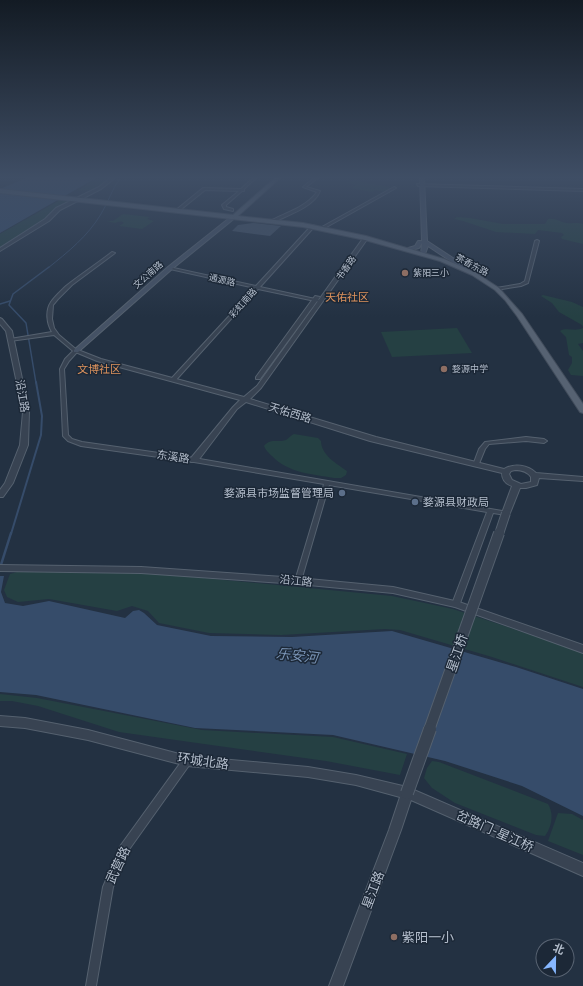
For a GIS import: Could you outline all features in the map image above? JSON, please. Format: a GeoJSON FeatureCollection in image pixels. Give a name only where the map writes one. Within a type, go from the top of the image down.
{"type":"FeatureCollection","features":[{"type":"Feature","properties":{"kind":"main road","name":"文公南路"},"geometry":{"type":"LineString","coordinates":[[76,351],[220,224]]}},
{"type":"Feature","properties":{"kind":"main road","name":"茶香东路"},"geometry":{"type":"LineString","coordinates":[[297,224],[313,226],[366,238],[423,253],[466,269],[497,289],[520,314],[583,410]]}},
{"type":"Feature","properties":{"kind":"main road"},"geometry":{"type":"LineString","coordinates":[[422,224],[423,242],[426,247],[423,253]]}},
{"type":"Feature","properties":{"kind":"main road"},"geometry":{"type":"LineString","coordinates":[[408,249],[417,247],[423,242]]}},
{"type":"Feature","properties":{"kind":"main road"},"geometry":{"type":"LineString","coordinates":[[423,242],[466,269]]}},
{"type":"Feature","properties":{"kind":"street"},"geometry":{"type":"LineString","coordinates":[[0,250],[41,224]]}},
{"type":"Feature","properties":{"kind":"street"},"geometry":{"type":"LineString","coordinates":[[322,228],[329,224]]}},
{"type":"Feature","properties":{"kind":"street","name":"彩虹南路"},"geometry":{"type":"LineString","coordinates":[[173,380],[313,226]]}},
{"type":"Feature","properties":{"kind":"street","name":"书香路"},"geometry":{"type":"LineString","coordinates":[[194,460],[244,399],[259,387],[318,301],[366,238]]}},
{"type":"Feature","properties":{"kind":"street"},"geometry":{"type":"LineString","coordinates":[[497,289],[521,285],[526,282],[537,241]]}},
{"type":"Feature","properties":{"kind":"street"},"geometry":{"type":"LineString","coordinates":[[76,351],[55,333],[50,325],[51,307],[53,301],[113,253]]}},
{"type":"Feature","properties":{"kind":"street","name":"通源路"},"geometry":{"type":"LineString","coordinates":[[170,268],[318,301]]}},
{"type":"Feature","properties":{"kind":"street","name":"沿江路"},"geometry":{"type":"LineString","coordinates":[[0,320],[8,331],[26,412],[24,445],[9,483],[0,494]]}},
{"type":"Feature","properties":{"kind":"street"},"geometry":{"type":"LineString","coordinates":[[10,340],[55,333]]}},
{"type":"Feature","properties":{"kind":"street","name":"天佑西路"},"geometry":{"type":"LineString","coordinates":[[76,351],[99,360],[244,399],[379,441],[506,472]]}},
{"type":"Feature","properties":{"kind":"street","name":"东溪路"},"geometry":{"type":"LineString","coordinates":[[76,351],[67,360],[62,369],[65,434],[70,440],[81,444],[194,460],[506,512]]}},
{"type":"Feature","properties":{"kind":"street"},"geometry":{"type":"LineString","coordinates":[[476,465],[482,449],[487,443],[526,439],[544,441]]}},
{"type":"Feature","properties":{"kind":"street"},"geometry":{"type":"LineString","coordinates":[[534,475],[535,480],[531,485],[517,485],[506,479],[504,474],[511,469],[519,468],[528,470],[534,475],[583,479]]}},
{"type":"Feature","properties":{"kind":"street"},"geometry":{"type":"LineString","coordinates":[[298,581],[327,483]]}},
{"type":"Feature","properties":{"kind":"street"},"geometry":{"type":"LineString","coordinates":[[506,512],[517,485]]}},
{"type":"Feature","properties":{"kind":"street"},"geometry":{"type":"LineString","coordinates":[[456,604],[491,510]]}},
{"type":"Feature","properties":{"kind":"street","name":"星江桥"},"geometry":{"type":"LineString","coordinates":[[408,792],[506,512]]}},
{"type":"Feature","properties":{"kind":"street","name":"沿江路"},"geometry":{"type":"LineString","coordinates":[[3,568],[141,570],[298,581],[393,590],[456,604],[583,649]]}},
{"type":"Feature","properties":{"kind":"street","name":"环城北路"},"geometry":{"type":"LineString","coordinates":[[0,721],[25,723],[88,735],[187,761],[308,772],[356,780],[408,792]]}},
{"type":"Feature","properties":{"kind":"street","name":"武营路"},"geometry":{"type":"LineString","coordinates":[[91,986],[108,887],[124,848],[187,761]]}},
{"type":"Feature","properties":{"kind":"street","name":"岔路门-星江桥"},"geometry":{"type":"LineString","coordinates":[[408,792],[583,870]]}},
{"type":"Feature","properties":{"kind":"street","name":"星江路"},"geometry":{"type":"LineString","coordinates":[[336,986],[408,792]]}},
{"type":"Feature","properties":{"kind":"green space"},"geometry":{"type":"Polygon","coordinates":[[[18,224],[38,224],[0,249],[0,234],[18,224]]]}},
{"type":"Feature","properties":{"kind":"green space"},"geometry":{"type":"Polygon","coordinates":[[[122,224],[149,224],[142,229],[119,226],[122,224]]]}},
{"type":"Feature","properties":{"kind":"green space"},"geometry":{"type":"Polygon","coordinates":[[[472,224],[583,224],[583,244],[562,239],[561,237],[564,235],[562,233],[538,230],[535,234],[496,232],[472,224]]]}},
{"type":"Feature","properties":{"kind":"green space"},"geometry":{"type":"Polygon","coordinates":[[[543,295],[572,302],[583,307],[583,327],[559,312],[552,303],[541,296],[543,295]]]}},
{"type":"Feature","properties":{"kind":"green space"},"geometry":{"type":"Polygon","coordinates":[[[457,328],[472,353],[392,357],[381,332],[457,328]]]}},
{"type":"Feature","properties":{"kind":"green space"},"geometry":{"type":"Polygon","coordinates":[[[583,328],[583,343],[578,344],[583,351],[583,376],[571,375],[568,370],[572,363],[572,357],[569,355],[566,337],[560,331],[565,329],[577,330],[583,328]]]}},
{"type":"Feature","properties":{"kind":"green space"},"geometry":{"type":"Polygon","coordinates":[[[294,434],[318,438],[321,441],[327,455],[347,471],[346,475],[341,478],[334,478],[301,472],[278,462],[264,446],[272,441],[286,440],[294,434]]]}},
{"type":"Feature","properties":{"kind":"green space"},"geometry":{"type":"Polygon","coordinates":[[[17,572],[140,572],[392,596],[453,609],[583,652],[583,687],[492,657],[400,630],[385,629],[281,635],[209,633],[159,623],[148,611],[132,606],[117,611],[49,599],[18,602],[7,597],[4,590],[10,574],[17,572]]]}},
{"type":"Feature","properties":{"kind":"green space"},"geometry":{"type":"Polygon","coordinates":[[[0,694],[37,698],[202,730],[333,737],[407,754],[400,775],[326,761],[119,732],[38,706],[12,701],[0,701],[0,694]]]}},
{"type":"Feature","properties":{"kind":"green space"},"geometry":{"type":"Polygon","coordinates":[[[432,761],[439,762],[548,804],[552,816],[545,836],[536,835],[455,803],[432,788],[424,778],[427,768],[432,761]]]}},
{"type":"Feature","properties":{"kind":"green space"},"geometry":{"type":"Polygon","coordinates":[[[558,813],[572,814],[583,820],[583,855],[548,841],[558,813]]]}},
{"type":"Feature","properties":{"kind":"water"},"geometry":{"type":"Polygon","coordinates":[[[0,224],[16,224],[0,233],[0,224]]]}},
{"type":"Feature","properties":{"kind":"water","name":"乐安河"},"geometry":{"type":"Polygon","coordinates":[[[0,576],[4,576],[1,592],[5,603],[23,606],[49,601],[125,618],[133,611],[139,610],[157,625],[211,636],[292,637],[392,631],[516,667],[583,689],[583,816],[522,786],[445,761],[333,735],[195,728],[36,695],[0,692],[0,576]]]}},
{"type":"Feature","properties":{"kind":"building"},"geometry":{"type":"Polygon","coordinates":[[[262,224],[281,226],[270,236],[232,231],[238,225],[262,224]]]}},
{"type":"Feature","properties":{"kind":"waterway"},"geometry":{"type":"LineString","coordinates":[[48,268],[84,237],[94,224]]}},
{"type":"Feature","properties":{"kind":"waterway"},"geometry":{"type":"LineString","coordinates":[[36,383],[26,323],[9,305],[13,294],[49,267]]}},
{"type":"Feature","properties":{"kind":"waterway"},"geometry":{"type":"LineString","coordinates":[[0,304],[10,301]]}},
{"type":"Feature","properties":{"kind":"waterway"},"geometry":{"type":"LineString","coordinates":[[11,534],[41,435],[42,416],[36,382]]}},
{"type":"Feature","properties":{"kind":"waterway"},"geometry":{"type":"LineString","coordinates":[[0,568],[11,533]]}},
{"type":"Feature","properties":{"kind":"place","name":"紫阳三小"},"geometry":{"type":"Point","coordinates":[405,273]}},
{"type":"Feature","properties":{"kind":"place","name":"婺源中学"},"geometry":{"type":"Point","coordinates":[444,369]}},
{"type":"Feature","properties":{"kind":"place","name":"婺源县市场监督管理局"},"geometry":{"type":"Point","coordinates":[342,493]}},
{"type":"Feature","properties":{"kind":"place","name":"婺源县财政局"},"geometry":{"type":"Point","coordinates":[415,502]}},
{"type":"Feature","properties":{"kind":"place","name":"紫阳一小"},"geometry":{"type":"Point","coordinates":[394,937]}},
{"type":"Feature","properties":{"kind":"district","name":"天佑社区"},"geometry":{"type":"Point","coordinates":[347,297]}},
{"type":"Feature","properties":{"kind":"district","name":"文博社区"},"geometry":{"type":"Point","coordinates":[99,369]}}]}
